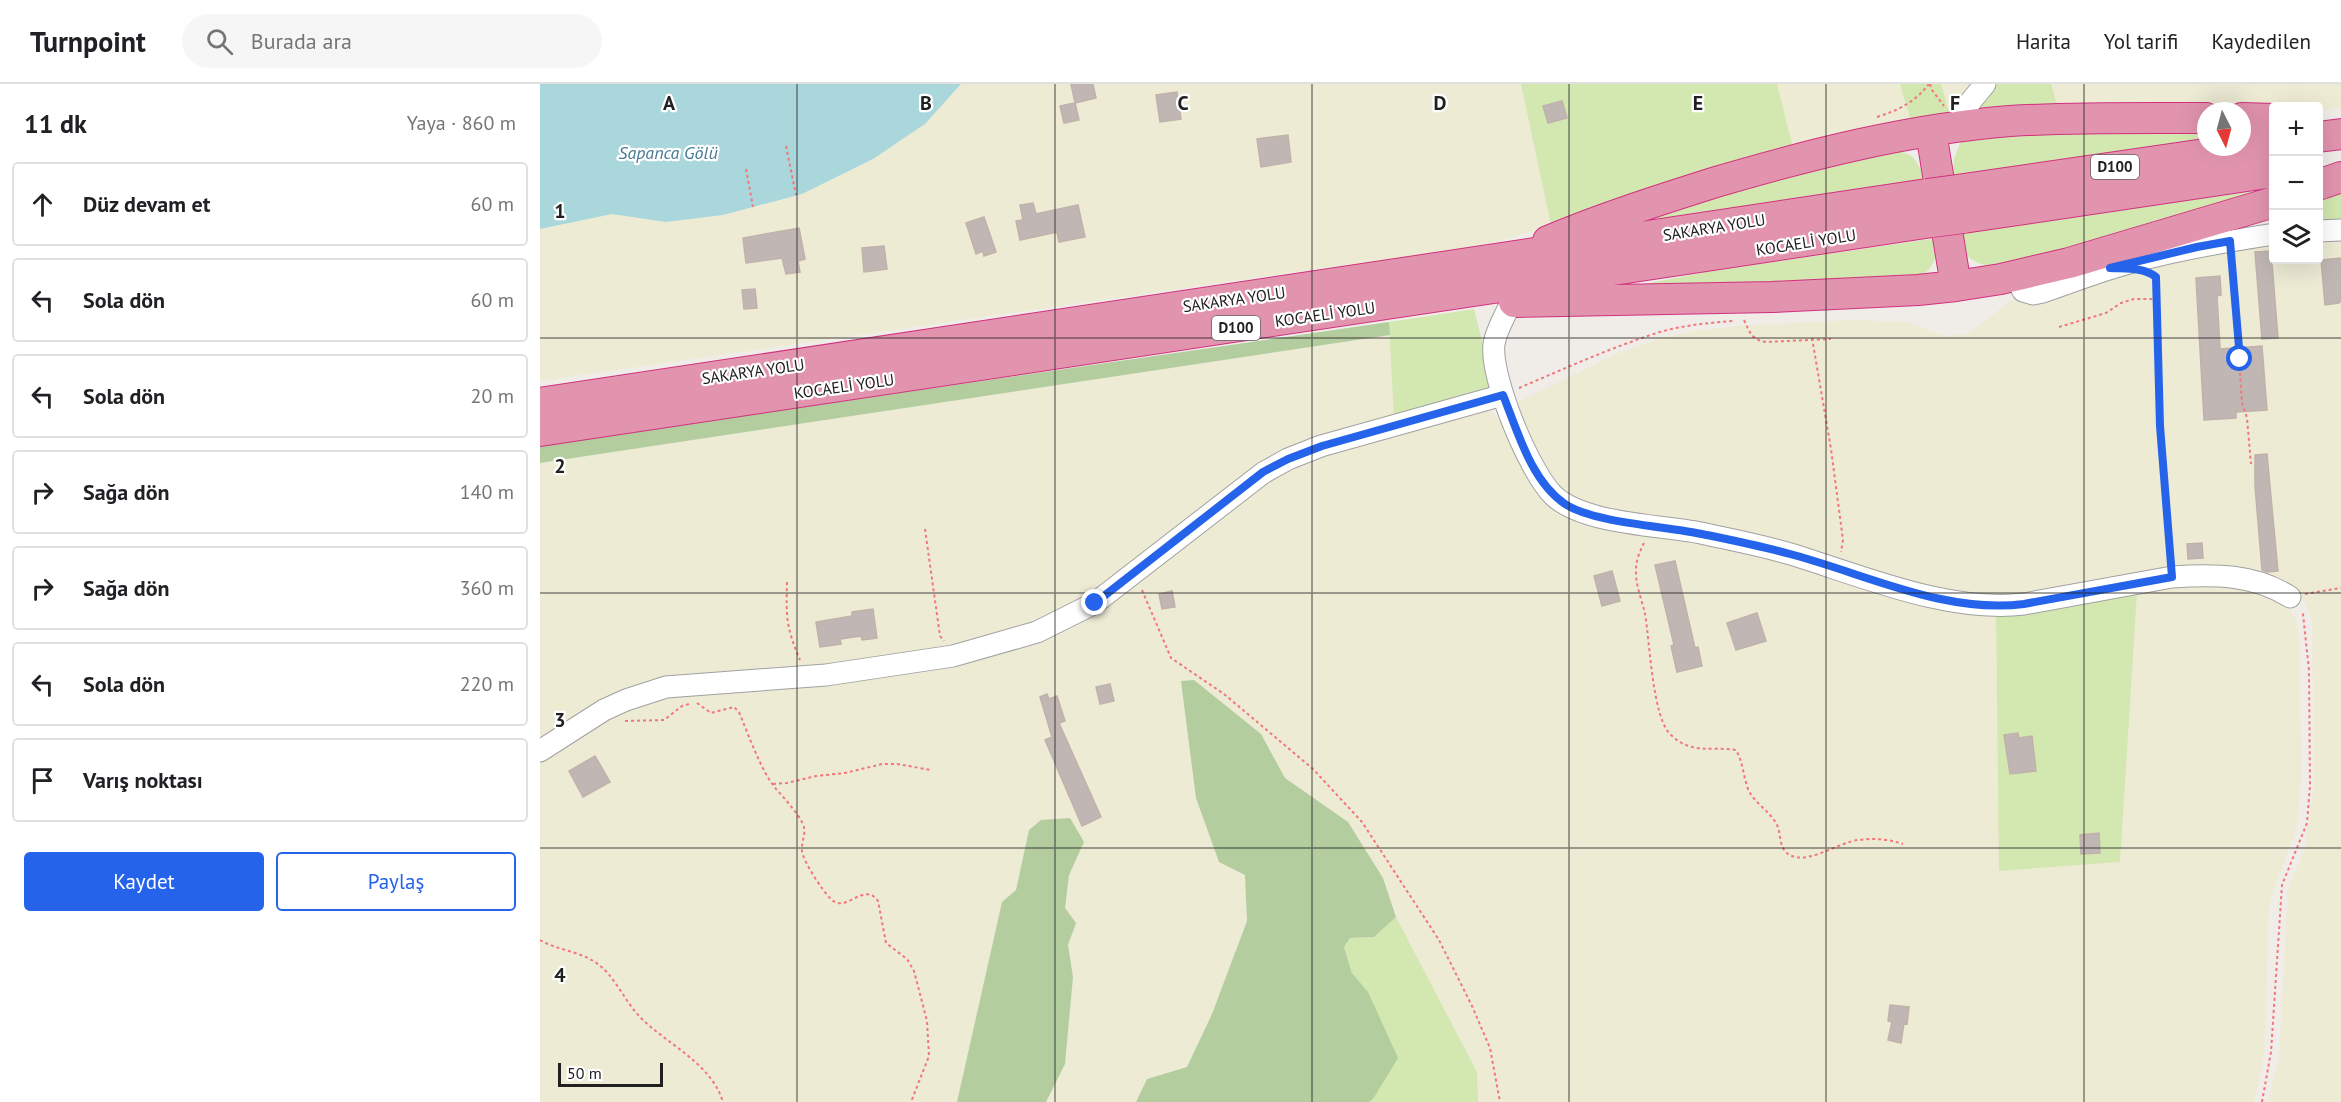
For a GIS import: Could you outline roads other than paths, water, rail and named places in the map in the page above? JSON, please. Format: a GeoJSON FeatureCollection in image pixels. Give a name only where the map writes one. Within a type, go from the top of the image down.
{"type":"FeatureCollection","features":[{"type":"Feature","properties":{"kind":"highway"},"geometry":{"type":"LineString","coordinates":[[1508,258],[1584,226],[1674,195],[1771,166],[1949,126],[2056,119],[2197,118]]}},
{"type":"Feature","properties":{"kind":"highway"},"geometry":{"type":"LineString","coordinates":[[2251,118],[2269,118]]}},
{"type":"Feature","properties":{"kind":"highway"},"geometry":{"type":"LineString","coordinates":[[2323,119],[2341,119]]}},
{"type":"Feature","properties":{"kind":"highway"},"geometry":{"type":"LineString","coordinates":[[1949,126],[1956,286]]}},
{"type":"Feature","properties":{"kind":"highway"},"geometry":{"type":"LineString","coordinates":[[2323,136],[2341,134]]}},
{"type":"Feature","properties":{"kind":"highway","name":"D100"},"geometry":{"type":"LineString","coordinates":[[1960,204],[2269,145]]}},
{"type":"Feature","properties":{"kind":"highway"},"geometry":{"type":"LineString","coordinates":[[2323,164],[2341,162]]}},
{"type":"Feature","properties":{"kind":"highway","name":"D100"},"geometry":{"type":"LineString","coordinates":[[1929,208],[2269,173]]}},
{"type":"Feature","properties":{"kind":"highway"},"geometry":{"type":"LineString","coordinates":[[2323,184],[2341,177]]}},
{"type":"Feature","properties":{"kind":"highway"},"geometry":{"type":"LineString","coordinates":[[1406,302],[1772,297],[1956,286],[2069,263],[2269,203]]}},
{"type":"Feature","properties":{"kind":"highway","name":"SAKARYA YOLU"},"geometry":{"type":"LineString","coordinates":[[540,403],[1508,258],[1929,208]]}},
{"type":"Feature","properties":{"kind":"highway","name":"KOCAELİ YOLU"},"geometry":{"type":"LineString","coordinates":[[540,431],[1406,302],[1929,208]]}},
{"type":"Feature","properties":{"kind":"street"},"geometry":{"type":"LineString","coordinates":[[1949,126],[1984,84]]}},
{"type":"Feature","properties":{"kind":"street"},"geometry":{"type":"LineString","coordinates":[[2323,231],[2341,230]]}},
{"type":"Feature","properties":{"kind":"street"},"geometry":{"type":"LineString","coordinates":[[2014,276],[2023,291],[2032,294],[2110,268],[2197,247],[2269,235]]}},
{"type":"Feature","properties":{"kind":"street"},"geometry":{"type":"LineString","coordinates":[[1511,302],[1494,344],[1495,363],[1503,395],[1527,454],[1538,474],[1552,494],[1577,511],[1699,533],[1790,554],[1940,598],[1979,606],[2000,607],[2172,577],[2214,575],[2270,585],[2290,597]]}},
{"type":"Feature","properties":{"kind":"street"},"geometry":{"type":"LineString","coordinates":[[540,751],[603,710],[657,689],[807,676],[953,656],[1009,641],[1061,622],[1095,603],[1263,472],[1288,459],[1322,446],[1503,395]]}},
{"type":"Feature","properties":{"kind":"water","name":"Sapanca Gölü"},"geometry":{"type":"Polygon","coordinates":[[[540,84],[961,84],[925,124],[873,159],[802,194],[723,215],[666,222],[612,214],[540,229],[540,84]]]}}]}
